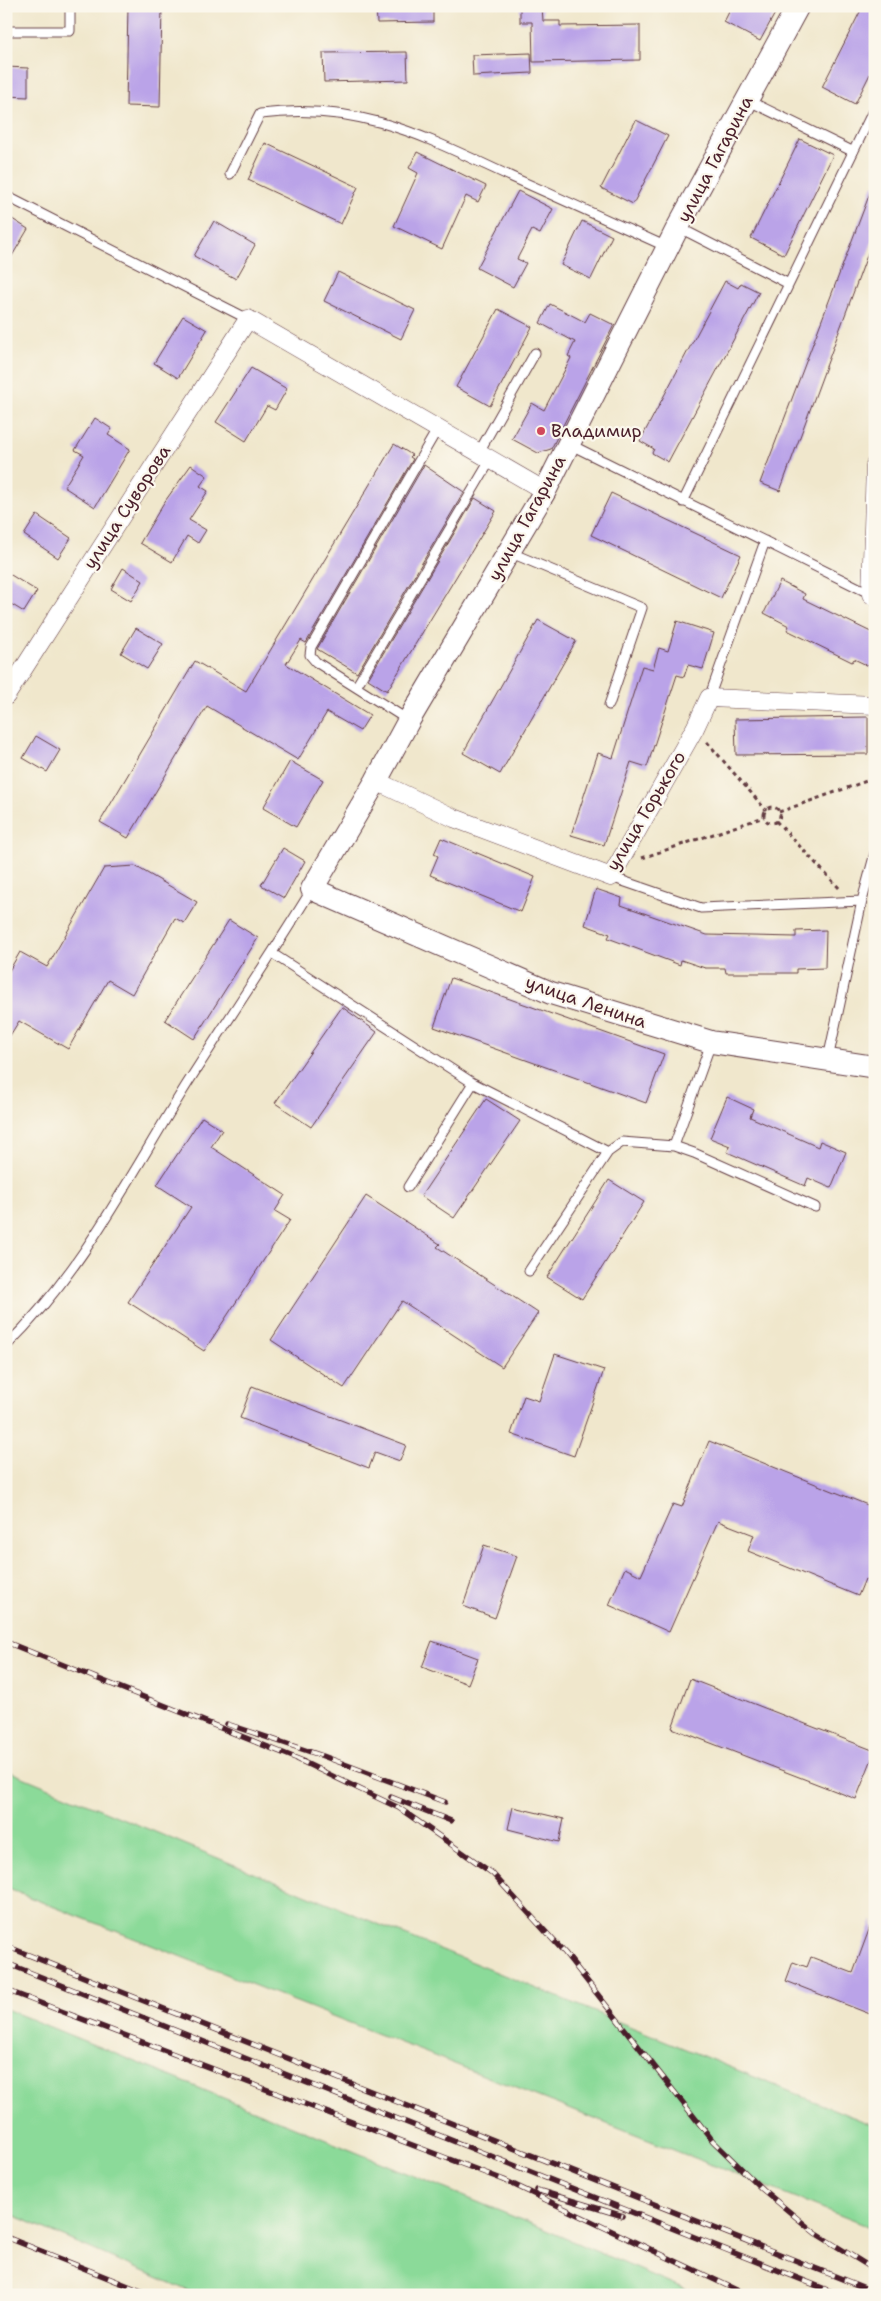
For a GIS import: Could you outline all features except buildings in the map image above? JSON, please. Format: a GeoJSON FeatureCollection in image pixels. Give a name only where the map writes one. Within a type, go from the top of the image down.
{"type":"FeatureCollection","features":[{"type":"Feature","properties":{"kind":"street","name":"улица Гагарина"},"geometry":{"type":"LineString","coordinates":[[312,889],[376,781],[409,720],[545,491],[678,227],[798,6]]}},
{"type":"Feature","properties":{"kind":"street"},"geometry":{"type":"LineString","coordinates":[[248,319],[545,491]]}},
{"type":"Feature","properties":{"kind":"street","name":"улица Суворова"},"geometry":{"type":"LineString","coordinates":[[6,696],[248,319]]}},
{"type":"Feature","properties":{"kind":"street"},"geometry":{"type":"LineString","coordinates":[[873,596],[875,465]]}},
{"type":"Feature","properties":{"kind":"street"},"geometry":{"type":"LineString","coordinates":[[709,698],[875,705]]}},
{"type":"Feature","properties":{"kind":"street","name":"улица Горького"},"geometry":{"type":"LineString","coordinates":[[376,781],[454,818],[612,877],[695,728],[709,698]]}},
{"type":"Feature","properties":{"kind":"street","name":"улица Ленина"},"geometry":{"type":"LineString","coordinates":[[312,889],[551,993],[711,1042],[875,1067]]}},
{"type":"Feature","properties":{"kind":"lane"},"geometry":{"type":"LineString","coordinates":[[6,30],[70,31],[70,6]]}},
{"type":"Feature","properties":{"kind":"lane"},"geometry":{"type":"LineString","coordinates":[[747,100],[852,151]]}},
{"type":"Feature","properties":{"kind":"lane"},"geometry":{"type":"LineString","coordinates":[[683,502],[875,107]]}},
{"type":"Feature","properties":{"kind":"lane"},"geometry":{"type":"LineString","coordinates":[[230,174],[260,114],[292,110],[349,114],[411,130],[668,247]]}},
{"type":"Feature","properties":{"kind":"lane"},"geometry":{"type":"LineString","coordinates":[[8,200],[248,319]]}},
{"type":"Feature","properties":{"kind":"lane"},"geometry":{"type":"LineString","coordinates":[[678,227],[789,284]]}},
{"type":"Feature","properties":{"kind":"lane"},"geometry":{"type":"LineString","coordinates":[[356,687],[485,456],[535,353]]}},
{"type":"Feature","properties":{"kind":"lane"},"geometry":{"type":"LineString","coordinates":[[409,720],[316,662],[310,655],[311,647],[438,428]]}},
{"type":"Feature","properties":{"kind":"lane"},"geometry":{"type":"LineString","coordinates":[[568,443],[873,596]]}},
{"type":"Feature","properties":{"kind":"lane"},"geometry":{"type":"LineString","coordinates":[[709,698],[765,541]]}},
{"type":"Feature","properties":{"kind":"lane"},"geometry":{"type":"LineString","coordinates":[[508,552],[642,608],[609,705]]}},
{"type":"Feature","properties":{"kind":"lane"},"geometry":{"type":"LineString","coordinates":[[828,1059],[857,902],[875,853]]}},
{"type":"Feature","properties":{"kind":"lane"},"geometry":{"type":"LineString","coordinates":[[612,877],[701,908],[857,902]]}},
{"type":"Feature","properties":{"kind":"lane"},"geometry":{"type":"LineString","coordinates":[[6,1346],[45,1304],[73,1269],[115,1206],[187,1084],[273,954],[312,889]]}},
{"type":"Feature","properties":{"kind":"lane"},"geometry":{"type":"LineString","coordinates":[[273,954],[473,1083],[608,1152]]}},
{"type":"Feature","properties":{"kind":"lane"},"geometry":{"type":"LineString","coordinates":[[674,1146],[711,1042]]}},
{"type":"Feature","properties":{"kind":"lane"},"geometry":{"type":"LineString","coordinates":[[408,1187],[473,1083]]}},
{"type":"Feature","properties":{"kind":"lane"},"geometry":{"type":"LineString","coordinates":[[529,1271],[608,1152],[622,1142],[674,1146],[694,1153],[815,1207]]}},
{"type":"Feature","properties":{"kind":"path"},"geometry":{"type":"LineString","coordinates":[[695,728],[766,810]]}},
{"type":"Feature","properties":{"kind":"path"},"geometry":{"type":"LineString","coordinates":[[779,812],[875,778]]}},
{"type":"Feature","properties":{"kind":"path"},"geometry":{"type":"LineString","coordinates":[[766,810],[773,808],[779,812]]}},
{"type":"Feature","properties":{"kind":"path"},"geometry":{"type":"LineString","coordinates":[[764,817],[766,810]]}},
{"type":"Feature","properties":{"kind":"path"},"geometry":{"type":"LineString","coordinates":[[764,817],[769,822],[776,821],[779,818],[779,812]]}},
{"type":"Feature","properties":{"kind":"path"},"geometry":{"type":"LineString","coordinates":[[626,852],[638,858],[645,858],[764,817]]}},
{"type":"Feature","properties":{"kind":"path"},"geometry":{"type":"LineString","coordinates":[[776,821],[857,902]]}},
{"type":"Feature","properties":{"kind":"green space"},"geometry":{"type":"Polygon","coordinates":[[[6,1770],[319,1900],[875,2126],[875,2229],[6,1888],[6,1770]]]}},
{"type":"Feature","properties":{"kind":"green space"},"geometry":{"type":"Polygon","coordinates":[[[6,2009],[541,2228],[699,2295],[198,2295],[6,2212],[6,2009]]]}},
{"type":"Feature","properties":{"kind":"railway"},"geometry":{"type":"LineString","coordinates":[[6,1642],[303,1761]]}},
{"type":"Feature","properties":{"kind":"railway"},"geometry":{"type":"LineString","coordinates":[[227,1724],[323,1756],[445,1802]]}},
{"type":"Feature","properties":{"kind":"railway"},"geometry":{"type":"LineString","coordinates":[[297,1759],[399,1808],[492,1873],[565,1953],[713,2141],[762,2189],[815,2233],[875,2270]]}},
{"type":"Feature","properties":{"kind":"railway"},"geometry":{"type":"LineString","coordinates":[[391,1797],[451,1821]]}},
{"type":"Feature","properties":{"kind":"railway"},"geometry":{"type":"LineString","coordinates":[[6,1946],[875,2292]]}},
{"type":"Feature","properties":{"kind":"railway"},"geometry":{"type":"LineString","coordinates":[[6,1963],[840,2295]]}},
{"type":"Feature","properties":{"kind":"railway"},"geometry":{"type":"LineString","coordinates":[[6,1990],[504,2180],[747,2295]]}},
{"type":"Feature","properties":{"kind":"railway"},"geometry":{"type":"LineString","coordinates":[[537,2190],[623,2216]]}},
{"type":"Feature","properties":{"kind":"railway"},"geometry":{"type":"LineString","coordinates":[[6,2237],[151,2295]]}},
{"type":"Feature","properties":{"kind":"place","name":"Владимир"},"geometry":{"type":"Point","coordinates":[541,431]}}]}
